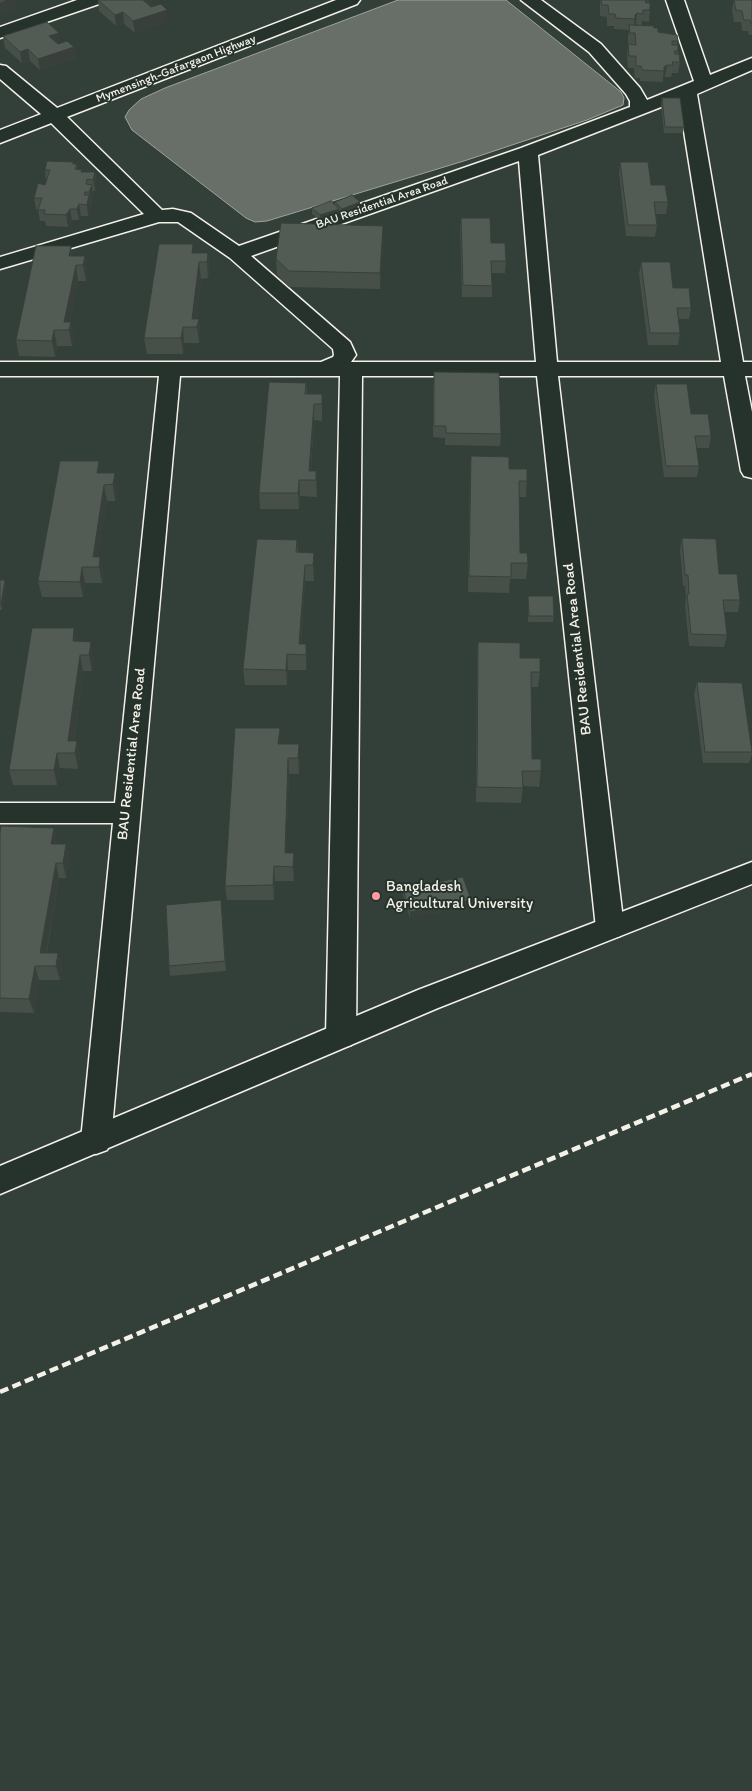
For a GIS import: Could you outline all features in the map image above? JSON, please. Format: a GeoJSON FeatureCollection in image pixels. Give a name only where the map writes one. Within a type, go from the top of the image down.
{"type":"FeatureCollection","features":[{"type":"Feature","properties":{"kind":"street"},"geometry":{"type":"LineString","coordinates":[[0,33],[93,0]]}},
{"type":"Feature","properties":{"kind":"street","name":"Mymensingh-Gafargaon Highway"},"geometry":{"type":"LineString","coordinates":[[0,137],[351,0]]}},
{"type":"Feature","properties":{"kind":"street"},"geometry":{"type":"LineString","coordinates":[[530,0],[595,48],[634,92],[639,101],[640,109]]}},
{"type":"Feature","properties":{"kind":"street"},"geometry":{"type":"LineString","coordinates":[[675,0],[696,87],[742,369],[752,471]]}},
{"type":"Feature","properties":{"kind":"street","name":"BAU Residential Area Road"},"geometry":{"type":"LineString","coordinates":[[237,254],[528,152],[696,87],[752,63]]}},
{"type":"Feature","properties":{"kind":"street"},"geometry":{"type":"LineString","coordinates":[[0,70],[55,116],[157,216]]}},
{"type":"Feature","properties":{"kind":"street","name":"BAU Residential Area Road"},"geometry":{"type":"LineString","coordinates":[[528,152],[547,369],[610,928]]}},
{"type":"Feature","properties":{"kind":"street"},"geometry":{"type":"LineString","coordinates":[[0,263],[157,216],[173,215],[184,217],[237,254],[343,347],[346,355],[341,362],[323,369]]}},
{"type":"Feature","properties":{"kind":"street"},"geometry":{"type":"LineString","coordinates":[[0,369],[742,369]]}},
{"type":"Feature","properties":{"kind":"street","name":"BAU Residential Area Road"},"geometry":{"type":"LineString","coordinates":[[96,1140],[170,369]]}},
{"type":"Feature","properties":{"kind":"street"},"geometry":{"type":"LineString","coordinates":[[341,1036],[351,369]]}},
{"type":"Feature","properties":{"kind":"street"},"geometry":{"type":"LineString","coordinates":[[0,814],[127,814]]}},
{"type":"Feature","properties":{"kind":"street"},"geometry":{"type":"LineString","coordinates":[[0,1180],[428,998],[752,872]]}},
{"type":"Feature","properties":{"kind":"shaded area","name":"Bangladesh Agricultural University"},"geometry":{"type":"Polygon","coordinates":[[[0,0],[752,0],[752,1791],[0,1791],[0,0]]]}},
{"type":"Feature","properties":{"kind":"shaded area"},"geometry":{"type":"Polygon","coordinates":[[[398,0],[506,0],[621,92],[624,98],[623,105],[587,120],[467,160],[267,221],[255,222],[246,218],[132,130],[125,117],[129,110],[141,99],[165,88],[398,0]]]}},
{"type":"Feature","properties":{"kind":"building"},"geometry":{"type":"Polygon","coordinates":[[[98,0],[143,0],[151,7],[161,4],[167,10],[133,21],[123,12],[115,15],[98,0]]]}},
{"type":"Feature","properties":{"kind":"building"},"geometry":{"type":"Polygon","coordinates":[[[601,0],[649,0],[645,1],[650,3],[650,10],[643,10],[643,14],[637,13],[635,19],[616,18],[615,14],[609,14],[608,5],[602,5],[601,0]]]}},
{"type":"Feature","properties":{"kind":"building"},"geometry":{"type":"Polygon","coordinates":[[[734,0],[752,0],[752,24],[750,20],[744,20],[742,11],[736,10],[734,0]]]}},
{"type":"Feature","properties":{"kind":"building"},"geometry":{"type":"Polygon","coordinates":[[[47,22],[59,33],[49,36],[58,44],[67,41],[74,47],[38,59],[28,49],[20,52],[3,36],[47,22]]]}},
{"type":"Feature","properties":{"kind":"building"},"geometry":{"type":"Polygon","coordinates":[[[629,25],[654,26],[654,28],[658,28],[658,32],[677,35],[678,41],[672,41],[672,45],[678,45],[678,51],[674,51],[675,54],[679,54],[680,62],[672,62],[673,65],[664,67],[664,71],[642,70],[641,66],[636,66],[636,56],[629,56],[628,44],[636,45],[635,33],[630,33],[629,25]]]}},
{"type":"Feature","properties":{"kind":"building"},"geometry":{"type":"Polygon","coordinates":[[[662,98],[680,98],[684,127],[665,127],[662,98]]]}},
{"type":"Feature","properties":{"kind":"building"},"geometry":{"type":"Polygon","coordinates":[[[47,161],[73,162],[73,164],[77,164],[75,169],[82,170],[81,172],[95,172],[93,180],[87,179],[86,184],[92,185],[89,192],[85,192],[84,195],[89,195],[87,205],[79,204],[77,209],[70,209],[66,215],[44,214],[45,210],[38,210],[42,198],[34,198],[38,183],[45,185],[50,170],[45,170],[47,161]]]}},
{"type":"Feature","properties":{"kind":"building"},"geometry":{"type":"Polygon","coordinates":[[[620,162],[648,162],[651,185],[665,185],[668,202],[654,202],[657,225],[628,225],[620,162]]]}},
{"type":"Feature","properties":{"kind":"building"},"geometry":{"type":"Polygon","coordinates":[[[352,195],[360,202],[342,209],[335,202],[352,195]]]}},
{"type":"Feature","properties":{"kind":"building"},"geometry":{"type":"Polygon","coordinates":[[[331,201],[339,209],[320,215],[312,208],[331,201]]]}},
{"type":"Feature","properties":{"kind":"building"},"geometry":{"type":"Polygon","coordinates":[[[461,218],[490,218],[491,243],[505,243],[506,261],[491,261],[492,286],[463,285],[461,218]]]}},
{"type":"Feature","properties":{"kind":"building"},"geometry":{"type":"Polygon","coordinates":[[[281,223],[383,226],[380,273],[289,271],[276,259],[281,223]]]}},
{"type":"Feature","properties":{"kind":"building"},"geometry":{"type":"Polygon","coordinates":[[[159,244],[193,244],[192,253],[208,253],[207,262],[199,262],[192,319],[199,319],[197,327],[183,327],[181,338],[144,338],[159,244]]]}},
{"type":"Feature","properties":{"kind":"building"},"geometry":{"type":"Polygon","coordinates":[[[36,246],[71,246],[69,256],[85,256],[83,265],[76,265],[64,322],[71,322],[69,330],[54,330],[52,341],[16,340],[36,246]]]}},
{"type":"Feature","properties":{"kind":"building"},"geometry":{"type":"Polygon","coordinates":[[[641,262],[670,262],[673,288],[689,288],[691,308],[677,308],[680,333],[650,333],[641,262]]]}},
{"type":"Feature","properties":{"kind":"building"},"geometry":{"type":"Polygon","coordinates":[[[434,372],[499,373],[501,434],[446,433],[446,426],[434,426],[434,372]]]}},
{"type":"Feature","properties":{"kind":"building"},"geometry":{"type":"Polygon","coordinates":[[[269,382],[306,383],[305,394],[322,394],[322,404],[314,404],[309,471],[316,471],[316,480],[299,480],[298,493],[259,493],[269,382]]]}},
{"type":"Feature","properties":{"kind":"building"},"geometry":{"type":"Polygon","coordinates":[[[656,384],[687,384],[691,414],[708,414],[711,436],[695,436],[699,466],[666,466],[656,384]]]}},
{"type":"Feature","properties":{"kind":"building"},"geometry":{"type":"Polygon","coordinates":[[[471,456],[509,457],[509,469],[527,469],[527,481],[519,481],[520,553],[527,553],[528,563],[511,563],[511,577],[469,576],[471,456]]]}},
{"type":"Feature","properties":{"kind":"building"},"geometry":{"type":"Polygon","coordinates":[[[60,461],[99,461],[97,473],[115,473],[113,484],[104,485],[93,557],[100,557],[99,567],[82,567],[80,582],[38,581],[60,461]]]}},
{"type":"Feature","properties":{"kind":"building"},"geometry":{"type":"Polygon","coordinates":[[[682,538],[716,539],[719,574],[737,574],[740,600],[723,600],[727,635],[691,634],[687,594],[689,594],[688,575],[685,575],[682,538]]]}},
{"type":"Feature","properties":{"kind":"building"},"geometry":{"type":"Polygon","coordinates":[[[257,539],[297,540],[296,552],[314,553],[313,565],[305,565],[299,644],[306,644],[306,655],[287,654],[286,670],[243,669],[257,539]]]}},
{"type":"Feature","properties":{"kind":"building"},"geometry":{"type":"Polygon","coordinates":[[[0,580],[5,580],[1,604],[0,604],[0,580]]]}},
{"type":"Feature","properties":{"kind":"building"},"geometry":{"type":"Polygon","coordinates":[[[528,596],[553,596],[554,616],[529,616],[528,596]]]}},
{"type":"Feature","properties":{"kind":"building"},"geometry":{"type":"Polygon","coordinates":[[[32,628],[74,628],[73,641],[91,642],[89,655],[80,655],[68,741],[77,741],[75,753],[57,753],[54,770],[9,770],[32,628]]]}},
{"type":"Feature","properties":{"kind":"building"},"geometry":{"type":"Polygon","coordinates":[[[478,642],[520,643],[520,658],[540,658],[540,672],[531,672],[532,759],[541,759],[541,771],[522,771],[523,788],[477,787],[478,642]]]}},
{"type":"Feature","properties":{"kind":"building"},"geometry":{"type":"Polygon","coordinates":[[[697,682],[742,683],[752,752],[705,752],[697,682]]]}},
{"type":"Feature","properties":{"kind":"building"},"geometry":{"type":"Polygon","coordinates":[[[235,728],[280,728],[278,744],[299,744],[298,758],[288,758],[285,853],[294,853],[293,867],[274,866],[273,885],[225,886],[235,728]]]}},
{"type":"Feature","properties":{"kind":"building"},"geometry":{"type":"Polygon","coordinates":[[[1,826],[54,828],[51,844],[66,844],[63,863],[56,863],[40,953],[58,953],[56,966],[35,966],[29,999],[0,998],[1,826]]]}},
{"type":"Feature","properties":{"kind":"building"},"geometry":{"type":"Polygon","coordinates":[[[463,877],[471,900],[410,912],[403,889],[463,877]]]}},
{"type":"Feature","properties":{"kind":"building"},"geometry":{"type":"Polygon","coordinates":[[[221,900],[225,961],[169,966],[166,905],[221,900]]]}},
{"type":"Feature","properties":{"kind":"railway"},"geometry":{"type":"LineString","coordinates":[[0,1392],[752,1074]]}},
{"type":"Feature","properties":{"kind":"place","name":"Bangladesh Agricultural University"},"geometry":{"type":"Point","coordinates":[376,896]}}]}
